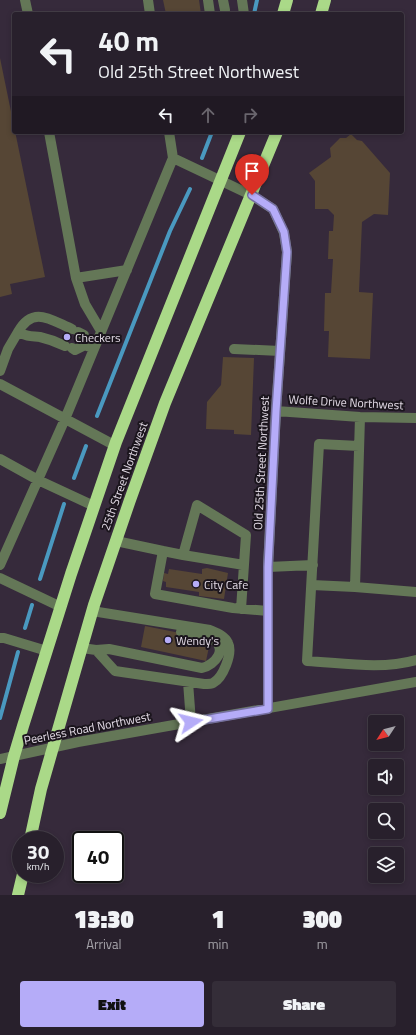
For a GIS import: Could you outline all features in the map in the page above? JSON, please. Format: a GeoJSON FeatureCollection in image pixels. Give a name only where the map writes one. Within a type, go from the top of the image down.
{"type":"FeatureCollection","features":[{"type":"Feature","properties":{"kind":"highway"},"geometry":{"type":"LineString","coordinates":[[284,12],[287,0]]}},
{"type":"Feature","properties":{"kind":"highway"},"geometry":{"type":"LineString","coordinates":[[322,12],[325,0]]}},
{"type":"Feature","properties":{"kind":"highway","name":"25th Street Northwest"},"geometry":{"type":"LineString","coordinates":[[0,813],[14,756],[60,607],[114,445],[239,134]]}},
{"type":"Feature","properties":{"kind":"highway","name":"25th Street Northwest"},"geometry":{"type":"LineString","coordinates":[[32,831],[41,789],[92,611],[116,541],[165,403],[276,134]]}},
{"type":"Feature","properties":{"kind":"highway"},"geometry":{"type":"LineString","coordinates":[[18,895],[21,883]]}},
{"type":"Feature","properties":{"kind":"street"},"geometry":{"type":"LineString","coordinates":[[25,0],[28,12]]}},
{"type":"Feature","properties":{"kind":"street"},"geometry":{"type":"LineString","coordinates":[[148,0],[150,12]]}},
{"type":"Feature","properties":{"kind":"street"},"geometry":{"type":"LineString","coordinates":[[208,0],[210,12]]}},
{"type":"Feature","properties":{"kind":"street"},"geometry":{"type":"LineString","coordinates":[[223,0],[226,10]]}},
{"type":"Feature","properties":{"kind":"street"},"geometry":{"type":"LineString","coordinates":[[242,0],[244,12]]}},
{"type":"Feature","properties":{"kind":"street"},"geometry":{"type":"LineString","coordinates":[[49,134],[76,278],[85,304],[101,331]]}},
{"type":"Feature","properties":{"kind":"street"},"geometry":{"type":"LineString","coordinates":[[1,559],[65,419],[90,347],[101,331],[173,158],[169,134]]}},
{"type":"Feature","properties":{"kind":"street"},"geometry":{"type":"LineString","coordinates":[[171,143],[177,134]]}},
{"type":"Feature","properties":{"kind":"street","name":"Old 25th Street Northwest"},"geometry":{"type":"LineString","coordinates":[[173,158],[252,195],[273,209],[284,232],[287,252],[276,411],[268,567],[268,709]]}},
{"type":"Feature","properties":{"kind":"street"},"geometry":{"type":"LineString","coordinates":[[76,278],[126,270]]}},
{"type":"Feature","properties":{"kind":"street"},"geometry":{"type":"LineString","coordinates":[[0,370],[8,349],[23,323],[32,317],[40,316],[47,318],[84,335],[90,347]]}},
{"type":"Feature","properties":{"kind":"street"},"geometry":{"type":"LineString","coordinates":[[18,332],[30,337],[39,337],[51,340],[75,350],[90,347]]}},
{"type":"Feature","properties":{"kind":"street"},"geometry":{"type":"LineString","coordinates":[[234,349],[280,350]]}},
{"type":"Feature","properties":{"kind":"street"},"geometry":{"type":"LineString","coordinates":[[0,384],[114,445]]}},
{"type":"Feature","properties":{"kind":"street","name":"Wolfe Drive Northwest"},"geometry":{"type":"LineString","coordinates":[[276,411],[360,417],[416,418]]}},
{"type":"Feature","properties":{"kind":"street"},"geometry":{"type":"LineString","coordinates":[[355,587],[360,417]]}},
{"type":"Feature","properties":{"kind":"street"},"geometry":{"type":"LineString","coordinates":[[359,446],[320,444],[308,661],[381,665],[406,663],[416,660]]}},
{"type":"Feature","properties":{"kind":"street"},"geometry":{"type":"LineString","coordinates":[[0,459],[38,480],[94,506]]}},
{"type":"Feature","properties":{"kind":"street"},"geometry":{"type":"LineString","coordinates":[[183,555],[197,505],[246,535],[241,609]]}},
{"type":"Feature","properties":{"kind":"street"},"geometry":{"type":"LineString","coordinates":[[116,541],[183,555],[244,565]]}},
{"type":"Feature","properties":{"kind":"street"},"geometry":{"type":"LineString","coordinates":[[164,551],[156,594],[241,609],[268,611]]}},
{"type":"Feature","properties":{"kind":"street"},"geometry":{"type":"LineString","coordinates":[[268,567],[313,566]]}},
{"type":"Feature","properties":{"kind":"street"},"geometry":{"type":"LineString","coordinates":[[0,578],[60,607]]}},
{"type":"Feature","properties":{"kind":"street"},"geometry":{"type":"LineString","coordinates":[[312,585],[416,592]]}},
{"type":"Feature","properties":{"kind":"street"},"geometry":{"type":"LineString","coordinates":[[92,611],[210,630],[222,636],[228,644],[229,651],[223,672],[214,683],[204,684],[115,671],[96,650]]}},
{"type":"Feature","properties":{"kind":"street"},"geometry":{"type":"LineString","coordinates":[[82,648],[96,650],[110,649],[202,668],[209,667],[219,657],[220,650],[217,643],[212,638],[154,626],[146,620]]}},
{"type":"Feature","properties":{"kind":"street"},"geometry":{"type":"LineString","coordinates":[[0,638],[47,651]]}},
{"type":"Feature","properties":{"kind":"street"},"geometry":{"type":"LineString","coordinates":[[188,682],[191,722]]}},
{"type":"Feature","properties":{"kind":"street","name":"Peerless Road Northwest"},"geometry":{"type":"LineString","coordinates":[[0,759],[191,722],[416,682]]}},
{"type":"Feature","properties":{"kind":"building"},"geometry":{"type":"Polygon","coordinates":[[[163,0],[199,0],[201,12],[166,12],[163,0]]]}},
{"type":"Feature","properties":{"kind":"building"},"geometry":{"type":"Polygon","coordinates":[[[0,58],[12,116],[12,134],[16,134],[45,277],[10,284],[12,294],[0,297],[0,58]]]}},
{"type":"Feature","properties":{"kind":"building"},"geometry":{"type":"Polygon","coordinates":[[[351,134],[357,140],[362,141],[390,173],[388,215],[374,214],[362,222],[359,292],[373,293],[370,359],[328,357],[329,331],[324,331],[325,293],[331,293],[333,259],[328,259],[329,231],[333,231],[334,215],[328,209],[315,209],[315,181],[309,173],[331,157],[330,148],[340,138],[346,138],[351,134]]]}},
{"type":"Feature","properties":{"kind":"building"},"geometry":{"type":"Polygon","coordinates":[[[223,357],[254,358],[251,435],[234,434],[234,430],[206,429],[207,402],[221,385],[223,357]]]}},
{"type":"Feature","properties":{"kind":"building","name":"City Cafe"},"geometry":{"type":"Polygon","coordinates":[[[207,568],[228,573],[224,599],[199,596],[199,592],[166,587],[166,582],[163,581],[164,573],[168,574],[169,569],[202,574],[202,569],[207,568]]]}},
{"type":"Feature","properties":{"kind":"building","name":"Wendy's"},"geometry":{"type":"Polygon","coordinates":[[[145,626],[195,636],[194,644],[209,647],[206,661],[141,647],[145,626]]]}},
{"type":"Feature","properties":{"kind":"waterway"},"geometry":{"type":"LineString","coordinates":[[254,12],[257,0]]}},
{"type":"Feature","properties":{"kind":"waterway"},"geometry":{"type":"LineString","coordinates":[[202,158],[211,134]]}},
{"type":"Feature","properties":{"kind":"waterway"},"geometry":{"type":"LineString","coordinates":[[97,416],[170,231],[190,189]]}},
{"type":"Feature","properties":{"kind":"waterway"},"geometry":{"type":"LineString","coordinates":[[74,478],[86,446]]}},
{"type":"Feature","properties":{"kind":"waterway"},"geometry":{"type":"LineString","coordinates":[[40,579],[64,504]]}},
{"type":"Feature","properties":{"kind":"waterway"},"geometry":{"type":"LineString","coordinates":[[25,628],[32,605]]}},
{"type":"Feature","properties":{"kind":"waterway"},"geometry":{"type":"LineString","coordinates":[[0,718],[18,652]]}},
{"type":"Feature","properties":{"kind":"place","name":"Checkers"},"geometry":{"type":"Point","coordinates":[67,337]}},
{"type":"Feature","properties":{"kind":"place","name":"City Cafe"},"geometry":{"type":"Point","coordinates":[196,584]}},
{"type":"Feature","properties":{"kind":"place","name":"Wendy's"},"geometry":{"type":"Point","coordinates":[168,640]}},
{"type":"Feature","properties":{"kind":"route"},"geometry":{"type":"LineString","coordinates":[[191,722],[268,709],[268,567],[276,411],[287,252],[284,232],[273,209],[252,195]]}}]}
